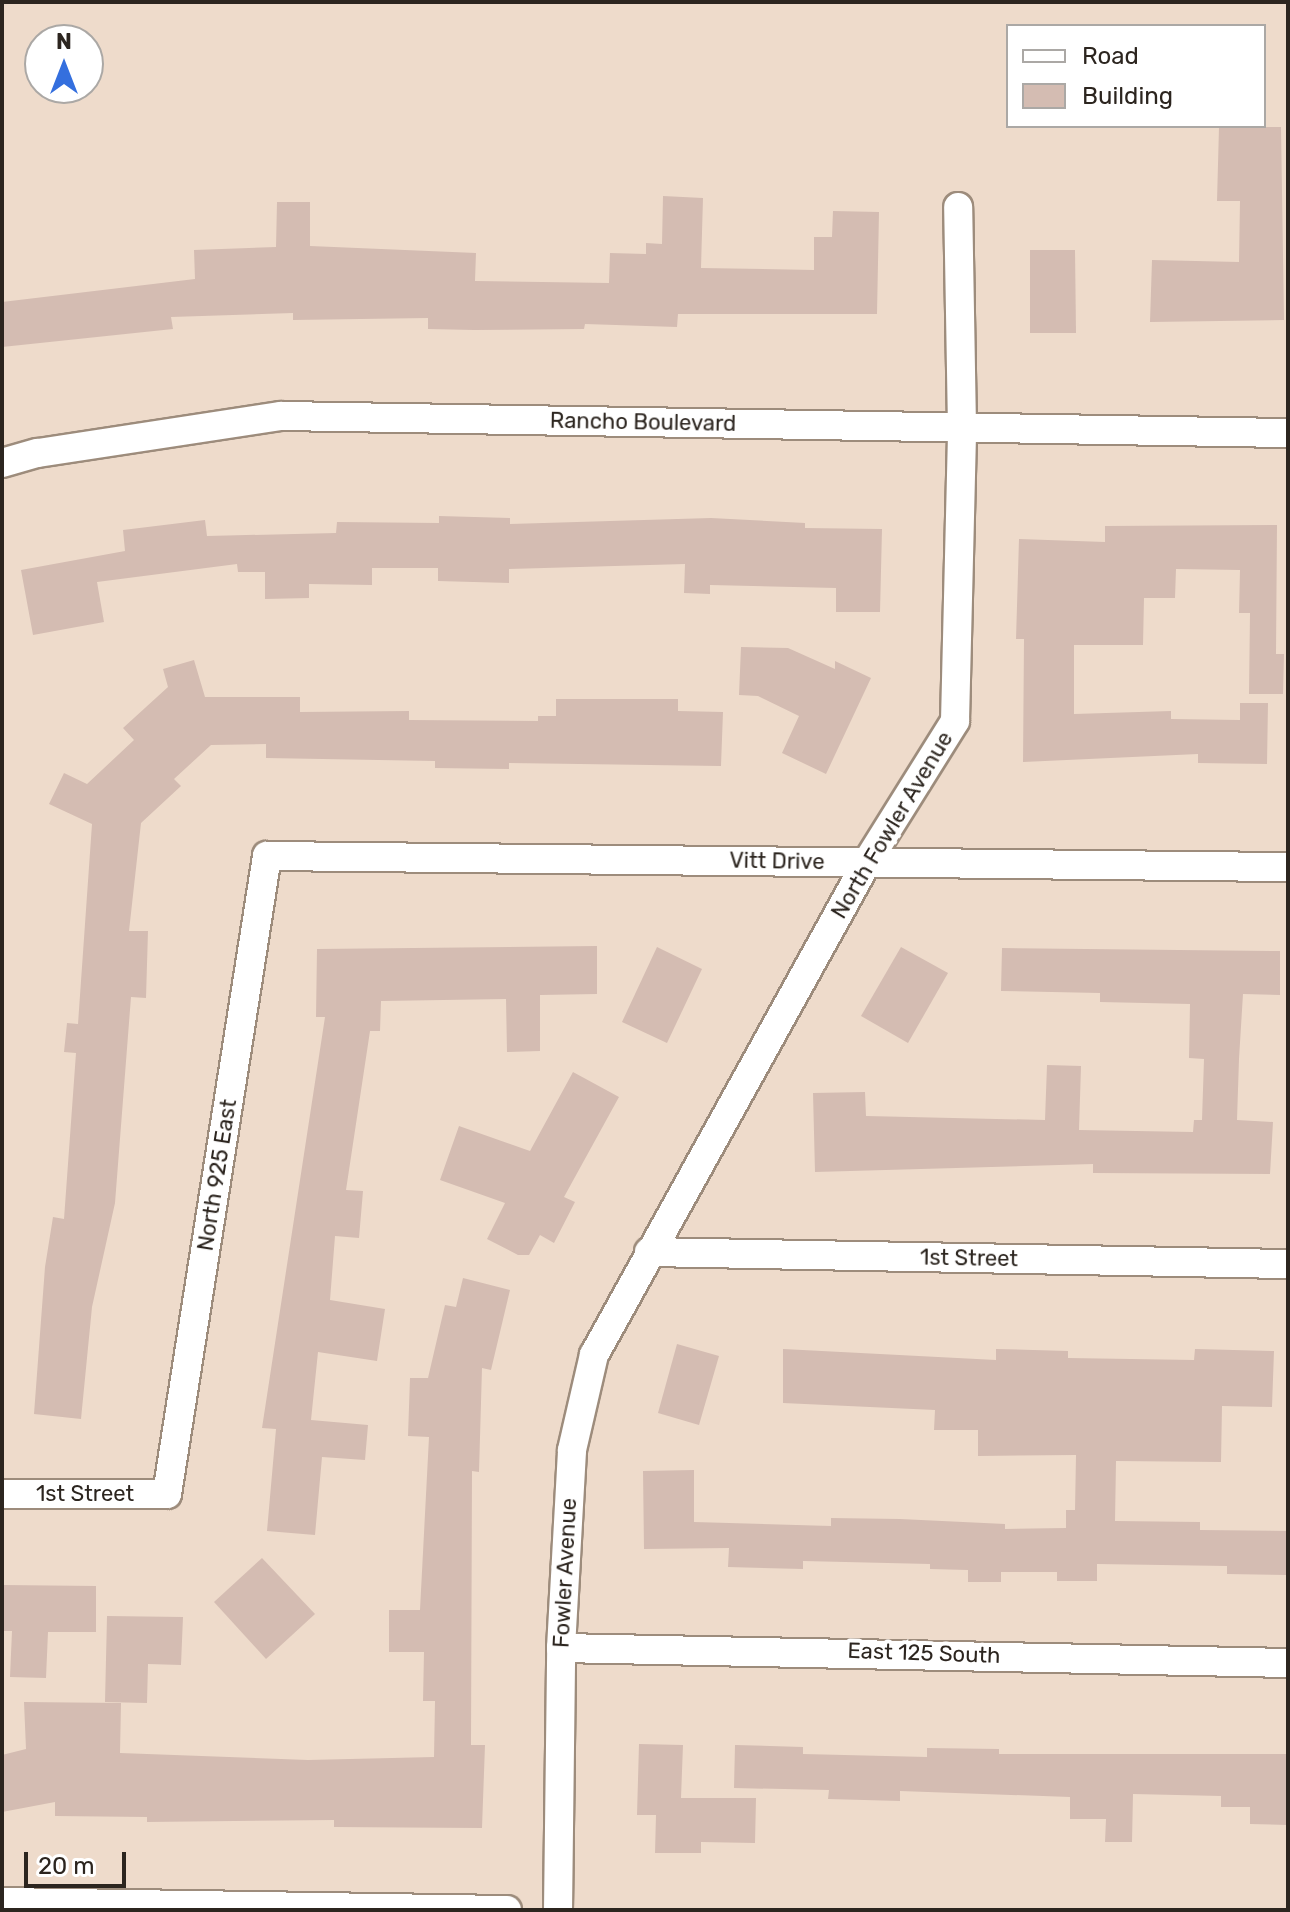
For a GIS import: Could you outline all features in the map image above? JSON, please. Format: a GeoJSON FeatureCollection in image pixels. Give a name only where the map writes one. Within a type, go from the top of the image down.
{"type":"FeatureCollection","features":[{"type":"Feature","properties":{"kind":"street","name":"North Fowler Avenue"},"geometry":{"type":"LineString","coordinates":[[649,1252],[867,862],[955,721],[962,427],[958,207]]}},
{"type":"Feature","properties":{"kind":"street","name":"Rancho Boulevard"},"geometry":{"type":"LineString","coordinates":[[2,463],[38,453],[281,416],[1288,433]]}},
{"type":"Feature","properties":{"kind":"street","name":"Vitt Drive"},"geometry":{"type":"LineString","coordinates":[[267,856],[1288,867]]}},
{"type":"Feature","properties":{"kind":"street","name":"North 925 East"},"geometry":{"type":"LineString","coordinates":[[167,1494],[267,856]]}},
{"type":"Feature","properties":{"kind":"street","name":"1st Street"},"geometry":{"type":"LineString","coordinates":[[649,1252],[1288,1264]]}},
{"type":"Feature","properties":{"kind":"street","name":"Fowler Avenue"},"geometry":{"type":"LineString","coordinates":[[558,1910],[561,1648],[572,1450],[594,1355],[649,1252]]}},
{"type":"Feature","properties":{"kind":"street","name":"1st Street"},"geometry":{"type":"LineString","coordinates":[[2,1494],[167,1494]]}},
{"type":"Feature","properties":{"kind":"street","name":"East 125 South"},"geometry":{"type":"LineString","coordinates":[[561,1648],[1288,1663]]}},
{"type":"Feature","properties":{"kind":"street"},"geometry":{"type":"LineString","coordinates":[[2,1902],[507,1910]]}},
{"type":"Feature","properties":{"kind":"building"},"geometry":{"type":"Polygon","coordinates":[[[1281,127],[1284,320],[1150,322],[1152,260],[1239,262],[1240,201],[1217,201],[1219,128],[1281,127]]]}},
{"type":"Feature","properties":{"kind":"building"},"geometry":{"type":"Polygon","coordinates":[[[663,196],[703,198],[701,268],[814,270],[814,237],[832,237],[833,211],[879,212],[877,314],[678,314],[677,327],[585,324],[584,329],[474,330],[428,329],[428,318],[293,320],[293,313],[171,317],[173,329],[2,347],[2,302],[195,279],[194,250],[276,247],[277,202],[310,202],[310,246],[476,253],[475,281],[609,283],[610,253],[646,254],[646,243],[662,244],[663,196]]]}},
{"type":"Feature","properties":{"kind":"building"},"geometry":{"type":"Polygon","coordinates":[[[1030,250],[1075,250],[1076,333],[1030,333],[1030,250]]]}},
{"type":"Feature","properties":{"kind":"building"},"geometry":{"type":"Polygon","coordinates":[[[439,516],[510,518],[510,524],[711,518],[805,523],[805,528],[882,529],[880,612],[836,612],[836,588],[710,585],[710,594],[684,593],[685,564],[509,569],[509,583],[438,581],[438,568],[372,568],[372,585],[309,584],[309,598],[265,599],[265,572],[238,572],[237,564],[97,582],[104,622],[33,635],[21,570],[125,551],[123,530],[205,520],[207,536],[336,533],[337,522],[439,523],[439,516]]]}},
{"type":"Feature","properties":{"kind":"building"},"geometry":{"type":"Polygon","coordinates":[[[1277,525],[1276,654],[1284,654],[1283,694],[1249,694],[1250,613],[1239,613],[1240,570],[1176,569],[1175,598],[1144,598],[1143,645],[1074,645],[1074,714],[1171,711],[1171,719],[1240,720],[1240,703],[1268,703],[1267,764],[1198,763],[1198,754],[1023,762],[1024,639],[1016,639],[1019,539],[1105,542],[1105,526],[1277,525]]]}},
{"type":"Feature","properties":{"kind":"building"},"geometry":{"type":"Polygon","coordinates":[[[741,647],[788,648],[835,669],[835,661],[871,678],[826,774],[782,753],[799,716],[758,696],[739,695],[741,647]]]}},
{"type":"Feature","properties":{"kind":"building"},"geometry":{"type":"Polygon","coordinates":[[[194,660],[205,697],[300,697],[300,712],[409,711],[409,720],[538,721],[538,716],[556,716],[556,699],[678,699],[678,711],[723,712],[721,766],[509,763],[509,769],[435,768],[435,761],[266,758],[266,744],[211,745],[174,779],[181,786],[141,823],[129,931],[148,931],[146,998],[131,997],[115,1203],[92,1307],[81,1419],[34,1414],[45,1267],[53,1217],[64,1219],[76,1053],[64,1052],[67,1023],[78,1024],[92,824],[49,804],[64,773],[87,784],[134,740],[123,728],[168,687],[163,669],[194,660]]]}},
{"type":"Feature","properties":{"kind":"building"},"geometry":{"type":"Polygon","coordinates":[[[597,946],[597,994],[540,995],[540,1051],[507,1052],[506,999],[381,1001],[380,1031],[370,1031],[346,1190],[363,1191],[359,1238],[335,1236],[330,1300],[385,1309],[377,1361],[318,1352],[311,1420],[368,1425],[365,1460],[322,1457],[315,1535],[267,1531],[276,1429],[262,1428],[325,1017],[316,1017],[317,949],[597,946]]]}},
{"type":"Feature","properties":{"kind":"building"},"geometry":{"type":"Polygon","coordinates":[[[657,947],[702,969],[667,1043],[622,1022],[657,947]]]}},
{"type":"Feature","properties":{"kind":"building"},"geometry":{"type":"Polygon","coordinates":[[[901,947],[948,973],[908,1043],[861,1016],[901,947]]]}},
{"type":"Feature","properties":{"kind":"building"},"geometry":{"type":"Polygon","coordinates":[[[1002,948],[1280,951],[1280,995],[1243,994],[1239,1059],[1237,1120],[1273,1122],[1270,1174],[1093,1173],[1093,1164],[815,1172],[813,1093],[865,1092],[866,1116],[1045,1120],[1047,1065],[1081,1066],[1079,1130],[1193,1132],[1194,1120],[1202,1120],[1204,1059],[1189,1058],[1190,1004],[1100,1002],[1100,993],[1001,991],[1002,948]]]}},
{"type":"Feature","properties":{"kind":"building"},"geometry":{"type":"Polygon","coordinates":[[[573,1072],[619,1097],[564,1197],[575,1202],[554,1243],[540,1235],[529,1255],[518,1255],[487,1239],[505,1203],[440,1180],[459,1126],[530,1151],[573,1072]]]}},
{"type":"Feature","properties":{"kind":"building"},"geometry":{"type":"Polygon","coordinates":[[[463,1278],[510,1290],[491,1370],[482,1368],[479,1472],[472,1471],[471,1745],[485,1745],[482,1828],[334,1827],[334,1820],[147,1822],[147,1817],[55,1816],[55,1802],[2,1812],[2,1755],[26,1749],[24,1702],[121,1703],[120,1753],[308,1760],[434,1757],[435,1701],[423,1701],[424,1652],[389,1652],[389,1610],[420,1610],[429,1437],[408,1436],[410,1378],[428,1378],[445,1305],[456,1307],[463,1278]]]}},
{"type":"Feature","properties":{"kind":"building"},"geometry":{"type":"Polygon","coordinates":[[[677,1344],[719,1356],[699,1425],[658,1413],[677,1344]]]}},
{"type":"Feature","properties":{"kind":"building"},"geometry":{"type":"Polygon","coordinates":[[[783,1349],[996,1360],[996,1349],[1068,1351],[1068,1358],[1194,1360],[1195,1349],[1274,1351],[1272,1407],[1222,1406],[1221,1462],[1116,1461],[1115,1521],[1200,1522],[1200,1530],[1288,1531],[1288,1575],[1227,1574],[1227,1566],[1097,1564],[1097,1581],[1057,1581],[1057,1572],[1001,1572],[1001,1582],[968,1582],[968,1570],[930,1569],[930,1564],[803,1561],[803,1569],[728,1567],[729,1548],[644,1549],[643,1471],[694,1470],[694,1522],[831,1526],[831,1518],[900,1519],[1005,1524],[1005,1529],[1066,1528],[1066,1510],[1075,1510],[1076,1455],[978,1456],[978,1430],[934,1430],[935,1410],[783,1403],[783,1349]]]}},
{"type":"Feature","properties":{"kind":"building"},"geometry":{"type":"Polygon","coordinates":[[[262,1558],[315,1614],[266,1659],[214,1602],[262,1558]]]}},
{"type":"Feature","properties":{"kind":"building"},"geometry":{"type":"Polygon","coordinates":[[[4,1585],[96,1586],[96,1632],[48,1632],[46,1678],[10,1677],[12,1631],[3,1631],[4,1585]]]}},
{"type":"Feature","properties":{"kind":"building"},"geometry":{"type":"Polygon","coordinates":[[[107,1616],[183,1617],[181,1665],[148,1664],[147,1703],[105,1702],[107,1616]]]}},
{"type":"Feature","properties":{"kind":"building"},"geometry":{"type":"Polygon","coordinates":[[[639,1744],[683,1745],[681,1798],[756,1798],[755,1843],[701,1842],[701,1853],[655,1853],[656,1815],[637,1815],[639,1744]]]}},
{"type":"Feature","properties":{"kind":"building"},"geometry":{"type":"Polygon","coordinates":[[[735,1745],[803,1747],[803,1754],[927,1757],[927,1748],[999,1749],[999,1754],[1288,1754],[1288,1825],[1250,1824],[1250,1807],[1221,1807],[1221,1796],[1133,1794],[1132,1842],[1105,1842],[1106,1819],[1070,1819],[1070,1797],[900,1791],[900,1801],[828,1799],[829,1790],[734,1788],[735,1745]]]}}]}
